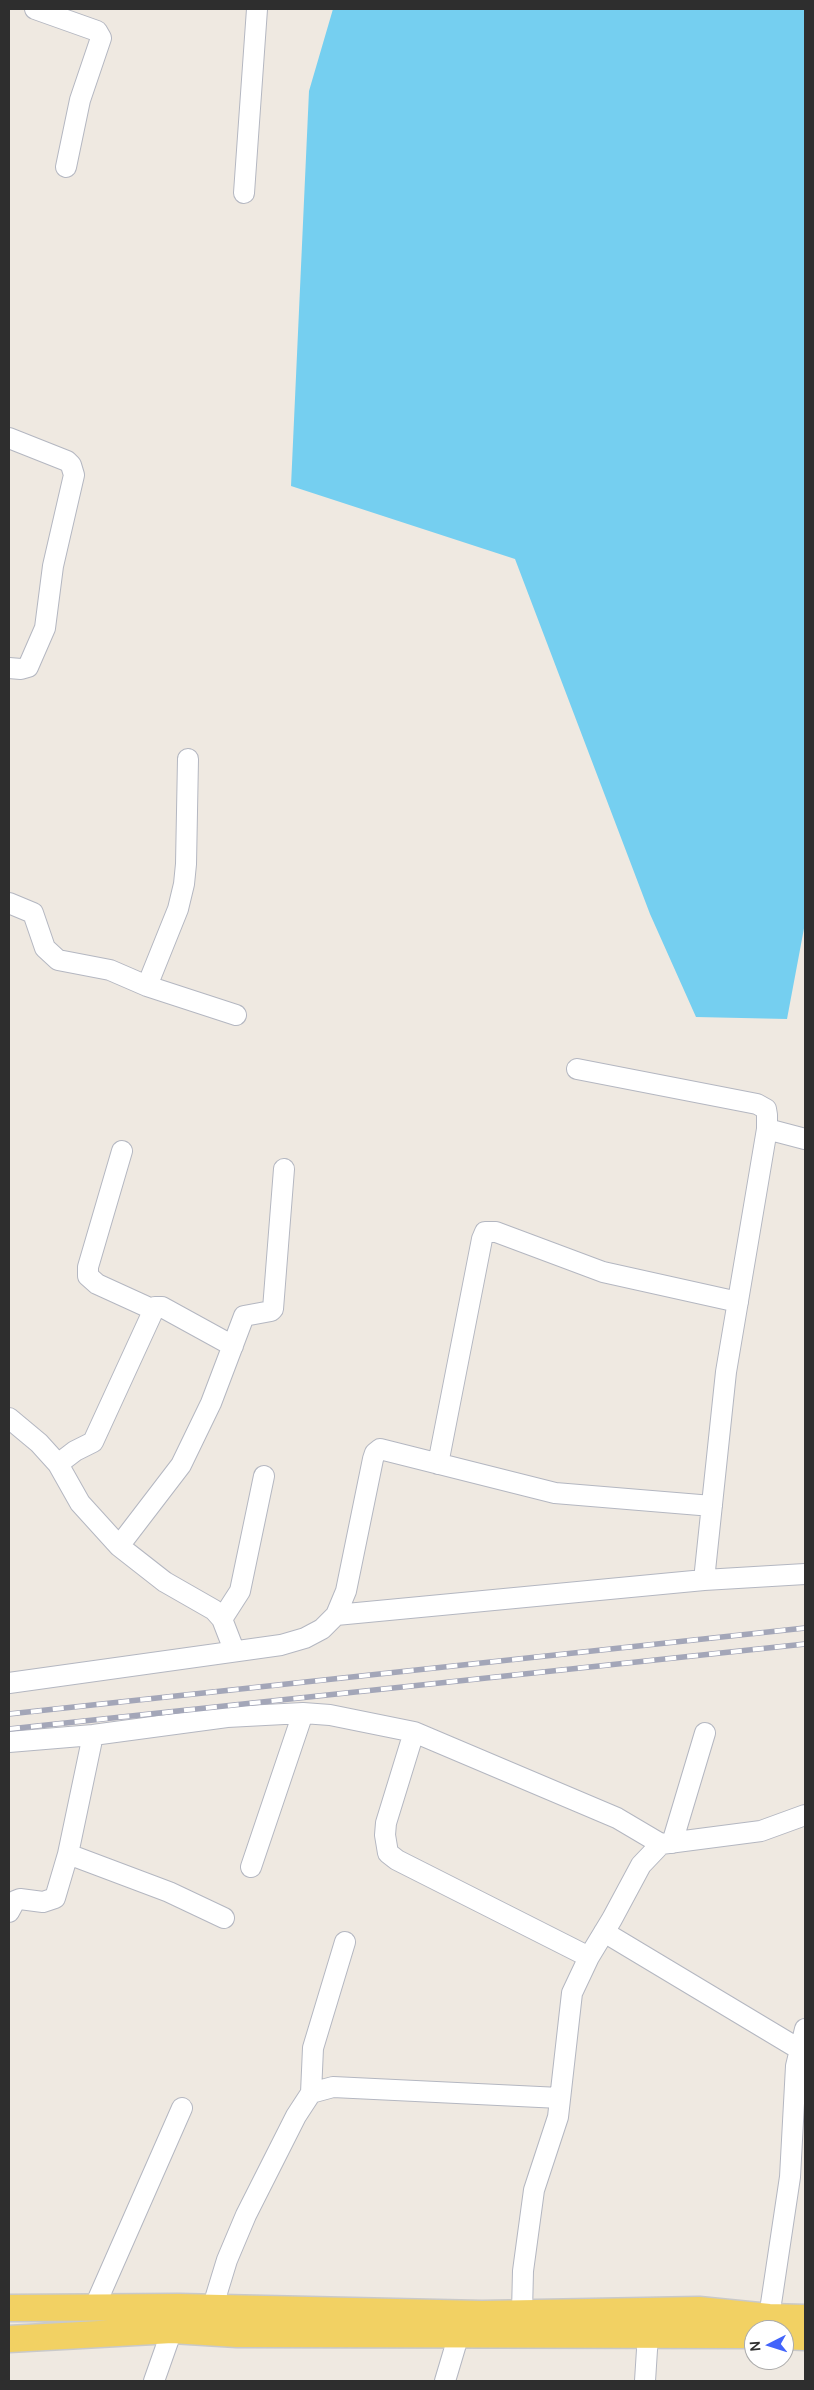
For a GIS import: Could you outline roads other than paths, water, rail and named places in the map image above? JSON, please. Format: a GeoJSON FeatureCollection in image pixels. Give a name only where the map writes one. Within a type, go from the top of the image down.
{"type":"FeatureCollection","features":[{"type":"Feature","properties":{"kind":"main road"},"geometry":{"type":"LineString","coordinates":[[9,2308],[212,2309],[482,2314],[699,2310],[744,2323]]}},
{"type":"Feature","properties":{"kind":"main road"},"geometry":{"type":"LineString","coordinates":[[9,2339],[172,2330],[237,2334],[648,2334],[744,2331]]}},
{"type":"Feature","properties":{"kind":"street"},"geometry":{"type":"LineString","coordinates":[[35,9],[97,31],[101,38],[80,100],[66,167]]}},
{"type":"Feature","properties":{"kind":"street"},"geometry":{"type":"LineString","coordinates":[[244,193],[257,9]]}},
{"type":"Feature","properties":{"kind":"street"},"geometry":{"type":"LineString","coordinates":[[9,438],[67,461],[72,465],[74,475],[53,566],[45,628],[28,667],[21,669],[9,668]]}},
{"type":"Feature","properties":{"kind":"street"},"geometry":{"type":"LineString","coordinates":[[147,986],[178,909],[184,884],[188,759]]}},
{"type":"Feature","properties":{"kind":"street"},"geometry":{"type":"LineString","coordinates":[[9,903],[33,913],[45,948],[58,960],[110,970],[147,986],[236,1015]]}},
{"type":"Feature","properties":{"kind":"street"},"geometry":{"type":"LineString","coordinates":[[577,1069],[757,1104],[766,1109],[767,1128],[726,1372],[704,1580]]}},
{"type":"Feature","properties":{"kind":"street"},"geometry":{"type":"LineString","coordinates":[[767,1128],[805,1139]]}},
{"type":"Feature","properties":{"kind":"street"},"geometry":{"type":"LineString","coordinates":[[122,1151],[88,1267],[88,1276],[97,1284],[154,1310]]}},
{"type":"Feature","properties":{"kind":"street"},"geometry":{"type":"LineString","coordinates":[[119,1546],[180,1465],[211,1402],[245,1314],[271,1311],[273,1309],[284,1168]]}},
{"type":"Feature","properties":{"kind":"street"},"geometry":{"type":"LineString","coordinates":[[438,1464],[482,1239],[485,1232],[496,1232],[603,1272],[738,1302]]}},
{"type":"Feature","properties":{"kind":"street"},"geometry":{"type":"LineString","coordinates":[[58,1464],[75,1451],[94,1442],[156,1306],[162,1307],[233,1346]]}},
{"type":"Feature","properties":{"kind":"street"},"geometry":{"type":"LineString","coordinates":[[9,1418],[39,1444],[58,1464],[80,1503],[119,1546],[165,1582],[214,1610],[222,1618],[234,1650]]}},
{"type":"Feature","properties":{"kind":"street"},"geometry":{"type":"LineString","coordinates":[[9,1683],[234,1650],[281,1645],[306,1638],[322,1629],[336,1615],[346,1590],[375,1453],[384,1449],[556,1493],[712,1506]]}},
{"type":"Feature","properties":{"kind":"street"},"geometry":{"type":"LineString","coordinates":[[222,1618],[240,1591],[264,1476]]}},
{"type":"Feature","properties":{"kind":"street"},"geometry":{"type":"LineString","coordinates":[[336,1615],[704,1580],[805,1574]]}},
{"type":"Feature","properties":{"kind":"street"},"geometry":{"type":"LineString","coordinates":[[251,1867],[303,1713]]}},
{"type":"Feature","properties":{"kind":"street"},"geometry":{"type":"LineString","coordinates":[[9,1742],[93,1735],[227,1717],[303,1713],[366,1721],[414,1732],[617,1818],[667,1843],[761,1831],[805,1815]]}},
{"type":"Feature","properties":{"kind":"street"},"geometry":{"type":"LineString","coordinates":[[414,1732],[386,1822],[385,1835],[388,1853],[397,1860],[589,1957]]}},
{"type":"Feature","properties":{"kind":"street"},"geometry":{"type":"LineString","coordinates":[[522,2312],[524,2272],[534,2190],[558,2117],[572,1994],[589,1957],[641,1865],[667,1843],[705,1733]]}},
{"type":"Feature","properties":{"kind":"street"},"geometry":{"type":"LineString","coordinates":[[9,1912],[14,1902],[20,1899],[43,1902],[55,1898],[68,1854],[93,1735]]}},
{"type":"Feature","properties":{"kind":"street"},"geometry":{"type":"LineString","coordinates":[[68,1854],[169,1892],[224,1918]]}},
{"type":"Feature","properties":{"kind":"street"},"geometry":{"type":"LineString","coordinates":[[604,1932],[799,2049]]}},
{"type":"Feature","properties":{"kind":"street"},"geometry":{"type":"LineString","coordinates":[[212,2309],[227,2260],[246,2215],[296,2116],[311,2093],[313,2048],[346,1942]]}},
{"type":"Feature","properties":{"kind":"street"},"geometry":{"type":"LineString","coordinates":[[770,2320],[790,2177],[795,2083],[799,2049],[805,2029]]}},
{"type":"Feature","properties":{"kind":"street"},"geometry":{"type":"LineString","coordinates":[[311,2093],[333,2087],[560,2098]]}},
{"type":"Feature","properties":{"kind":"street"},"geometry":{"type":"LineString","coordinates":[[94,2308],[182,2108]]}},
{"type":"Feature","properties":{"kind":"street"},"geometry":{"type":"LineString","coordinates":[[154,2381],[172,2330]]}},
{"type":"Feature","properties":{"kind":"street"},"geometry":{"type":"LineString","coordinates":[[445,2381],[459,2334]]}},
{"type":"Feature","properties":{"kind":"street"},"geometry":{"type":"LineString","coordinates":[[645,2381],[648,2334]]}},
{"type":"Feature","properties":{"kind":"water"},"geometry":{"type":"Polygon","coordinates":[[[333,9],[805,9],[805,923],[787,1019],[696,1017],[650,914],[515,559],[291,486],[309,91],[333,9]]]}},
{"type":"Feature","properties":{"kind":"railway"},"geometry":{"type":"LineString","coordinates":[[9,1714],[805,1628]]}},
{"type":"Feature","properties":{"kind":"railway"},"geometry":{"type":"LineString","coordinates":[[9,1729],[805,1644]]}}]}
